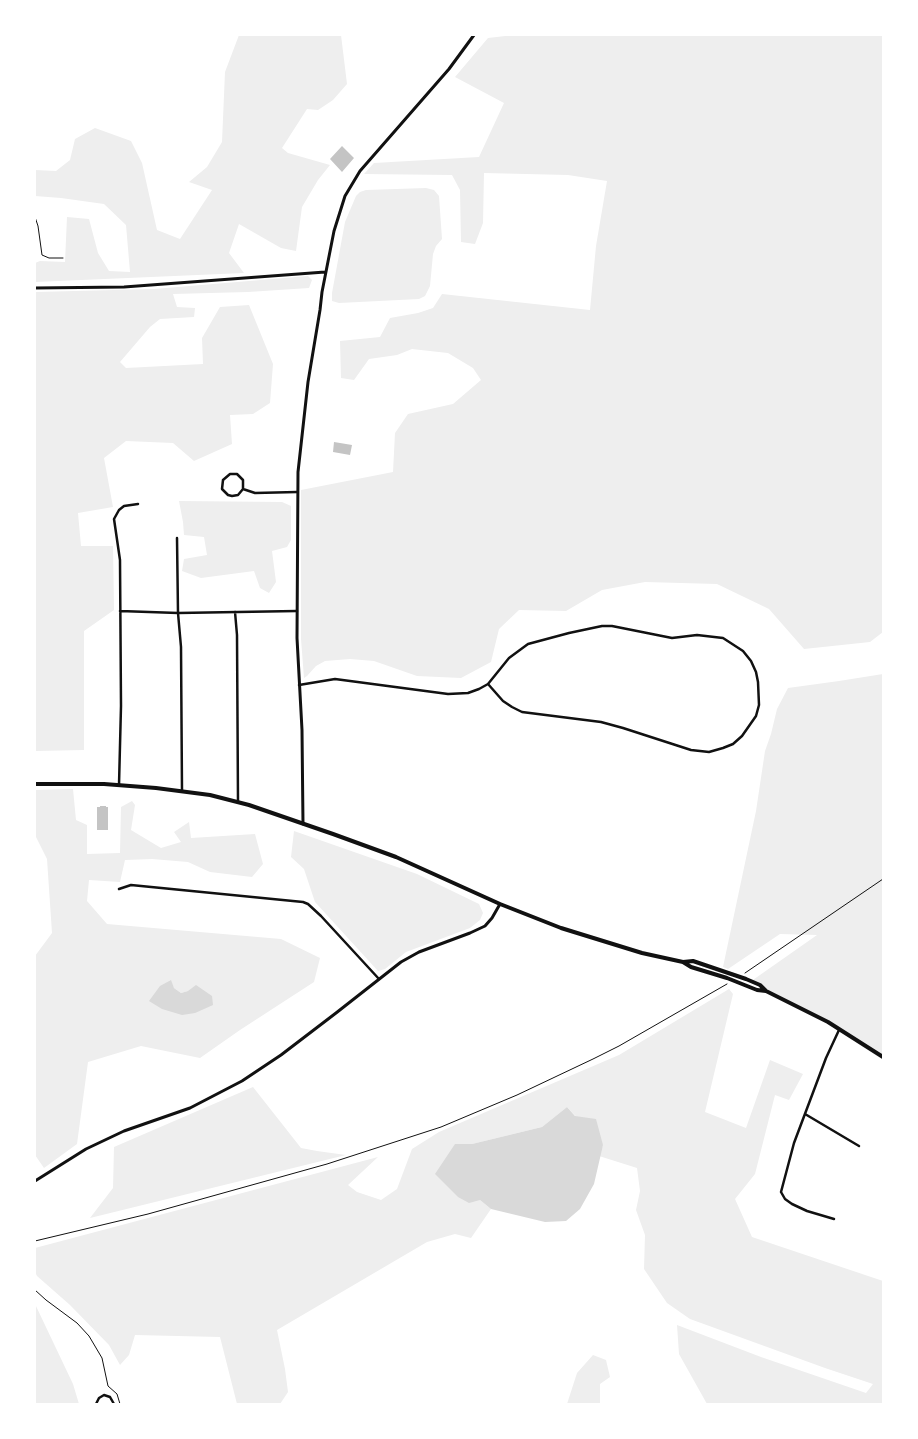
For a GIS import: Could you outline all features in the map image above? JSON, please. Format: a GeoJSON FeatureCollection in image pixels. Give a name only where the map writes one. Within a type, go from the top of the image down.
{"type":"FeatureCollection","features":[{"type":"Feature","properties":{"kind":"main road"},"geometry":{"type":"LineString","coordinates":[[35,784],[119,785],[182,791],[238,802],[396,858],[546,923],[642,953],[683,962],[693,961],[746,979],[760,985],[766,991]]}},
{"type":"Feature","properties":{"kind":"main road"},"geometry":{"type":"LineString","coordinates":[[683,962],[691,967],[757,990],[766,991],[800,1007],[840,1028],[883,1057]]}},
{"type":"Feature","properties":{"kind":"street"},"geometry":{"type":"LineString","coordinates":[[303,824],[302,730],[297,611],[297,492],[303,420],[325,272],[340,210],[360,171],[449,69],[474,35]]}},
{"type":"Feature","properties":{"kind":"street"},"geometry":{"type":"LineString","coordinates":[[35,288],[124,287],[325,272]]}},
{"type":"Feature","properties":{"kind":"street"},"geometry":{"type":"LineString","coordinates":[[230,474],[237,474],[244,480],[243,489],[236,496],[228,495],[222,489],[223,480],[230,474]]}},
{"type":"Feature","properties":{"kind":"street"},"geometry":{"type":"LineString","coordinates":[[243,489],[255,493],[297,492]]}},
{"type":"Feature","properties":{"kind":"street"},"geometry":{"type":"LineString","coordinates":[[119,785],[121,722],[120,560],[114,519],[124,506],[138,504]]}},
{"type":"Feature","properties":{"kind":"street"},"geometry":{"type":"LineString","coordinates":[[177,538],[178,613],[181,656],[182,791]]}},
{"type":"Feature","properties":{"kind":"street"},"geometry":{"type":"LineString","coordinates":[[120,611],[178,613],[297,611]]}},
{"type":"Feature","properties":{"kind":"street"},"geometry":{"type":"LineString","coordinates":[[236,612],[238,802]]}},
{"type":"Feature","properties":{"kind":"street"},"geometry":{"type":"LineString","coordinates":[[299,685],[335,679],[448,694],[468,693],[488,684],[509,658],[528,644],[569,633],[602,626],[612,626],[672,638],[697,636],[723,638],[743,652],[751,661],[758,682],[759,705],[756,716],[742,736],[733,744],[709,752],[691,750],[601,722],[522,712],[512,708],[503,701],[488,684]]}},
{"type":"Feature","properties":{"kind":"street"},"geometry":{"type":"LineString","coordinates":[[119,888],[131,885],[308,904],[379,979]]}},
{"type":"Feature","properties":{"kind":"street"},"geometry":{"type":"LineString","coordinates":[[35,1181],[86,1149],[124,1131],[190,1108],[227,1090],[281,1055],[394,966],[410,956],[480,929],[492,918],[500,904]]}},
{"type":"Feature","properties":{"kind":"street"},"geometry":{"type":"LineString","coordinates":[[834,1220],[792,1204],[785,1199],[781,1192],[794,1143],[826,1058],[840,1028]]}},
{"type":"Feature","properties":{"kind":"street"},"geometry":{"type":"LineString","coordinates":[[805,1114],[859,1146]]}},
{"type":"Feature","properties":{"kind":"street"},"geometry":{"type":"LineString","coordinates":[[96,1404],[98,1398],[107,1395],[114,1404]]}},
{"type":"Feature","properties":{"kind":"lane"},"geometry":{"type":"LineString","coordinates":[[35,217],[42,255],[48,258],[63,258]]}},
{"type":"Feature","properties":{"kind":"path"},"geometry":{"type":"LineString","coordinates":[[745,973],[883,879]]}},
{"type":"Feature","properties":{"kind":"path"},"geometry":{"type":"LineString","coordinates":[[35,1241],[148,1214],[357,1155],[441,1127],[517,1095],[619,1046],[732,981]]}},
{"type":"Feature","properties":{"kind":"path"},"geometry":{"type":"LineString","coordinates":[[35,1290],[77,1323],[89,1336],[102,1358],[108,1386],[117,1394],[120,1404]]}},
{"type":"Feature","properties":{"kind":"shaded area"},"geometry":{"type":"Polygon","coordinates":[[[239,35],[341,35],[347,84],[333,100],[318,110],[307,109],[282,148],[288,153],[330,165],[318,180],[302,207],[296,251],[281,248],[239,224],[229,253],[244,273],[35,282],[35,263],[40,261],[65,262],[67,217],[89,219],[98,253],[109,271],[130,272],[126,225],[104,204],[35,196],[35,170],[56,171],[70,160],[75,139],[95,128],[131,141],[142,163],[157,230],[180,239],[212,190],[189,182],[207,167],[222,142],[225,72],[239,35]]]}},
{"type":"Feature","properties":{"kind":"shaded area"},"geometry":{"type":"Polygon","coordinates":[[[514,35],[883,35],[883,632],[870,642],[804,649],[769,609],[717,584],[645,582],[602,590],[566,611],[519,610],[499,629],[491,662],[461,678],[417,676],[374,661],[350,659],[325,661],[316,666],[304,678],[301,639],[301,490],[393,472],[395,433],[408,414],[453,404],[481,380],[473,368],[448,353],[412,349],[397,355],[369,359],[354,380],[341,378],[340,341],[380,337],[390,318],[433,308],[442,294],[590,310],[596,246],[607,181],[568,175],[484,173],[483,223],[475,244],[461,242],[460,190],[452,175],[364,174],[374,163],[479,157],[504,103],[455,77],[488,38],[514,35]]]}},
{"type":"Feature","properties":{"kind":"shaded area"},"geometry":{"type":"Polygon","coordinates":[[[426,188],[434,190],[439,196],[442,239],[436,246],[433,254],[430,286],[425,296],[419,299],[339,303],[332,301],[345,222],[356,196],[366,190],[426,188]]]}},
{"type":"Feature","properties":{"kind":"shaded area"},"geometry":{"type":"Polygon","coordinates":[[[308,276],[312,280],[309,288],[173,294],[177,307],[195,308],[194,317],[160,319],[150,327],[120,362],[126,368],[203,364],[202,338],[220,307],[249,305],[273,364],[270,403],[253,414],[230,415],[232,444],[194,461],[173,443],[126,441],[104,458],[113,507],[78,513],[81,546],[113,546],[114,610],[84,631],[84,750],[35,751],[35,292],[154,289],[308,276]]]}},
{"type":"Feature","properties":{"kind":"shaded area"},"geometry":{"type":"Polygon","coordinates":[[[179,501],[282,502],[291,506],[291,540],[287,547],[272,551],[276,582],[269,593],[260,588],[254,571],[201,578],[182,571],[184,559],[207,555],[204,537],[184,535],[179,501]]]}},
{"type":"Feature","properties":{"kind":"shaded area"},"geometry":{"type":"Polygon","coordinates":[[[883,674],[883,1060],[806,1010],[750,982],[817,935],[780,934],[728,969],[723,967],[756,811],[765,751],[777,709],[788,688],[883,674]]]}},
{"type":"Feature","properties":{"kind":"shaded area"},"geometry":{"type":"Polygon","coordinates":[[[73,789],[76,820],[87,825],[87,854],[120,853],[121,807],[132,801],[135,805],[131,830],[161,848],[181,842],[174,832],[189,822],[191,838],[255,834],[263,864],[252,877],[210,872],[188,862],[152,859],[125,860],[120,882],[89,880],[87,901],[107,924],[281,939],[320,958],[314,982],[200,1058],[141,1046],[88,1062],[77,1144],[44,1168],[35,1155],[35,956],[52,933],[47,859],[35,835],[35,790],[73,789]],[[170,980],[162,1009],[188,991],[181,993],[174,988],[170,980]]]}},
{"type":"Feature","properties":{"kind":"shaded area"},"geometry":{"type":"Polygon","coordinates":[[[294,831],[417,874],[479,904],[483,913],[480,920],[470,928],[406,952],[385,969],[378,971],[315,902],[304,869],[291,857],[294,831]]]}},
{"type":"Feature","properties":{"kind":"shaded area"},"geometry":{"type":"Polygon","coordinates":[[[171,980],[174,988],[181,993],[188,991],[196,985],[212,996],[213,1005],[195,1013],[182,1015],[162,1009],[149,1001],[160,986],[171,980]]]}},
{"type":"Feature","properties":{"kind":"shaded area"},"geometry":{"type":"Polygon","coordinates":[[[729,989],[733,994],[705,1112],[746,1128],[770,1060],[803,1074],[789,1100],[775,1095],[755,1174],[735,1199],[752,1237],[883,1281],[883,1404],[707,1404],[679,1354],[677,1325],[761,1357],[866,1393],[873,1384],[690,1319],[667,1303],[644,1269],[645,1235],[636,1210],[640,1191],[637,1168],[599,1156],[603,1145],[567,1107],[542,1127],[472,1144],[454,1145],[480,1200],[491,1209],[471,1238],[455,1234],[427,1242],[277,1330],[288,1392],[280,1404],[237,1404],[220,1337],[135,1335],[129,1355],[120,1365],[109,1345],[35,1272],[35,1248],[378,1157],[348,1185],[357,1192],[381,1200],[397,1189],[412,1149],[439,1132],[619,1055],[729,989]]]}},
{"type":"Feature","properties":{"kind":"shaded area"},"geometry":{"type":"Polygon","coordinates":[[[253,1087],[301,1148],[346,1155],[90,1218],[113,1188],[114,1147],[253,1087]]]}},
{"type":"Feature","properties":{"kind":"shaded area"},"geometry":{"type":"Polygon","coordinates":[[[567,1107],[575,1116],[596,1119],[603,1145],[594,1184],[580,1209],[566,1221],[545,1222],[491,1209],[480,1200],[469,1203],[458,1197],[435,1174],[455,1144],[472,1144],[542,1127],[567,1107]]]}},
{"type":"Feature","properties":{"kind":"shaded area"},"geometry":{"type":"Polygon","coordinates":[[[35,1304],[73,1384],[79,1404],[35,1404],[35,1304]]]}},
{"type":"Feature","properties":{"kind":"shaded area"},"geometry":{"type":"Polygon","coordinates":[[[593,1355],[606,1360],[610,1377],[600,1384],[600,1404],[567,1404],[577,1373],[593,1355]]]}},
{"type":"Feature","properties":{"kind":"building"},"geometry":{"type":"Polygon","coordinates":[[[342,146],[354,158],[342,172],[330,159],[342,146]]]}},
{"type":"Feature","properties":{"kind":"building"},"geometry":{"type":"Polygon","coordinates":[[[334,442],[352,445],[350,455],[333,452],[334,442]]]}},
{"type":"Feature","properties":{"kind":"building"},"geometry":{"type":"Polygon","coordinates":[[[97,807],[108,807],[108,830],[97,830],[97,807]]]}}]}
